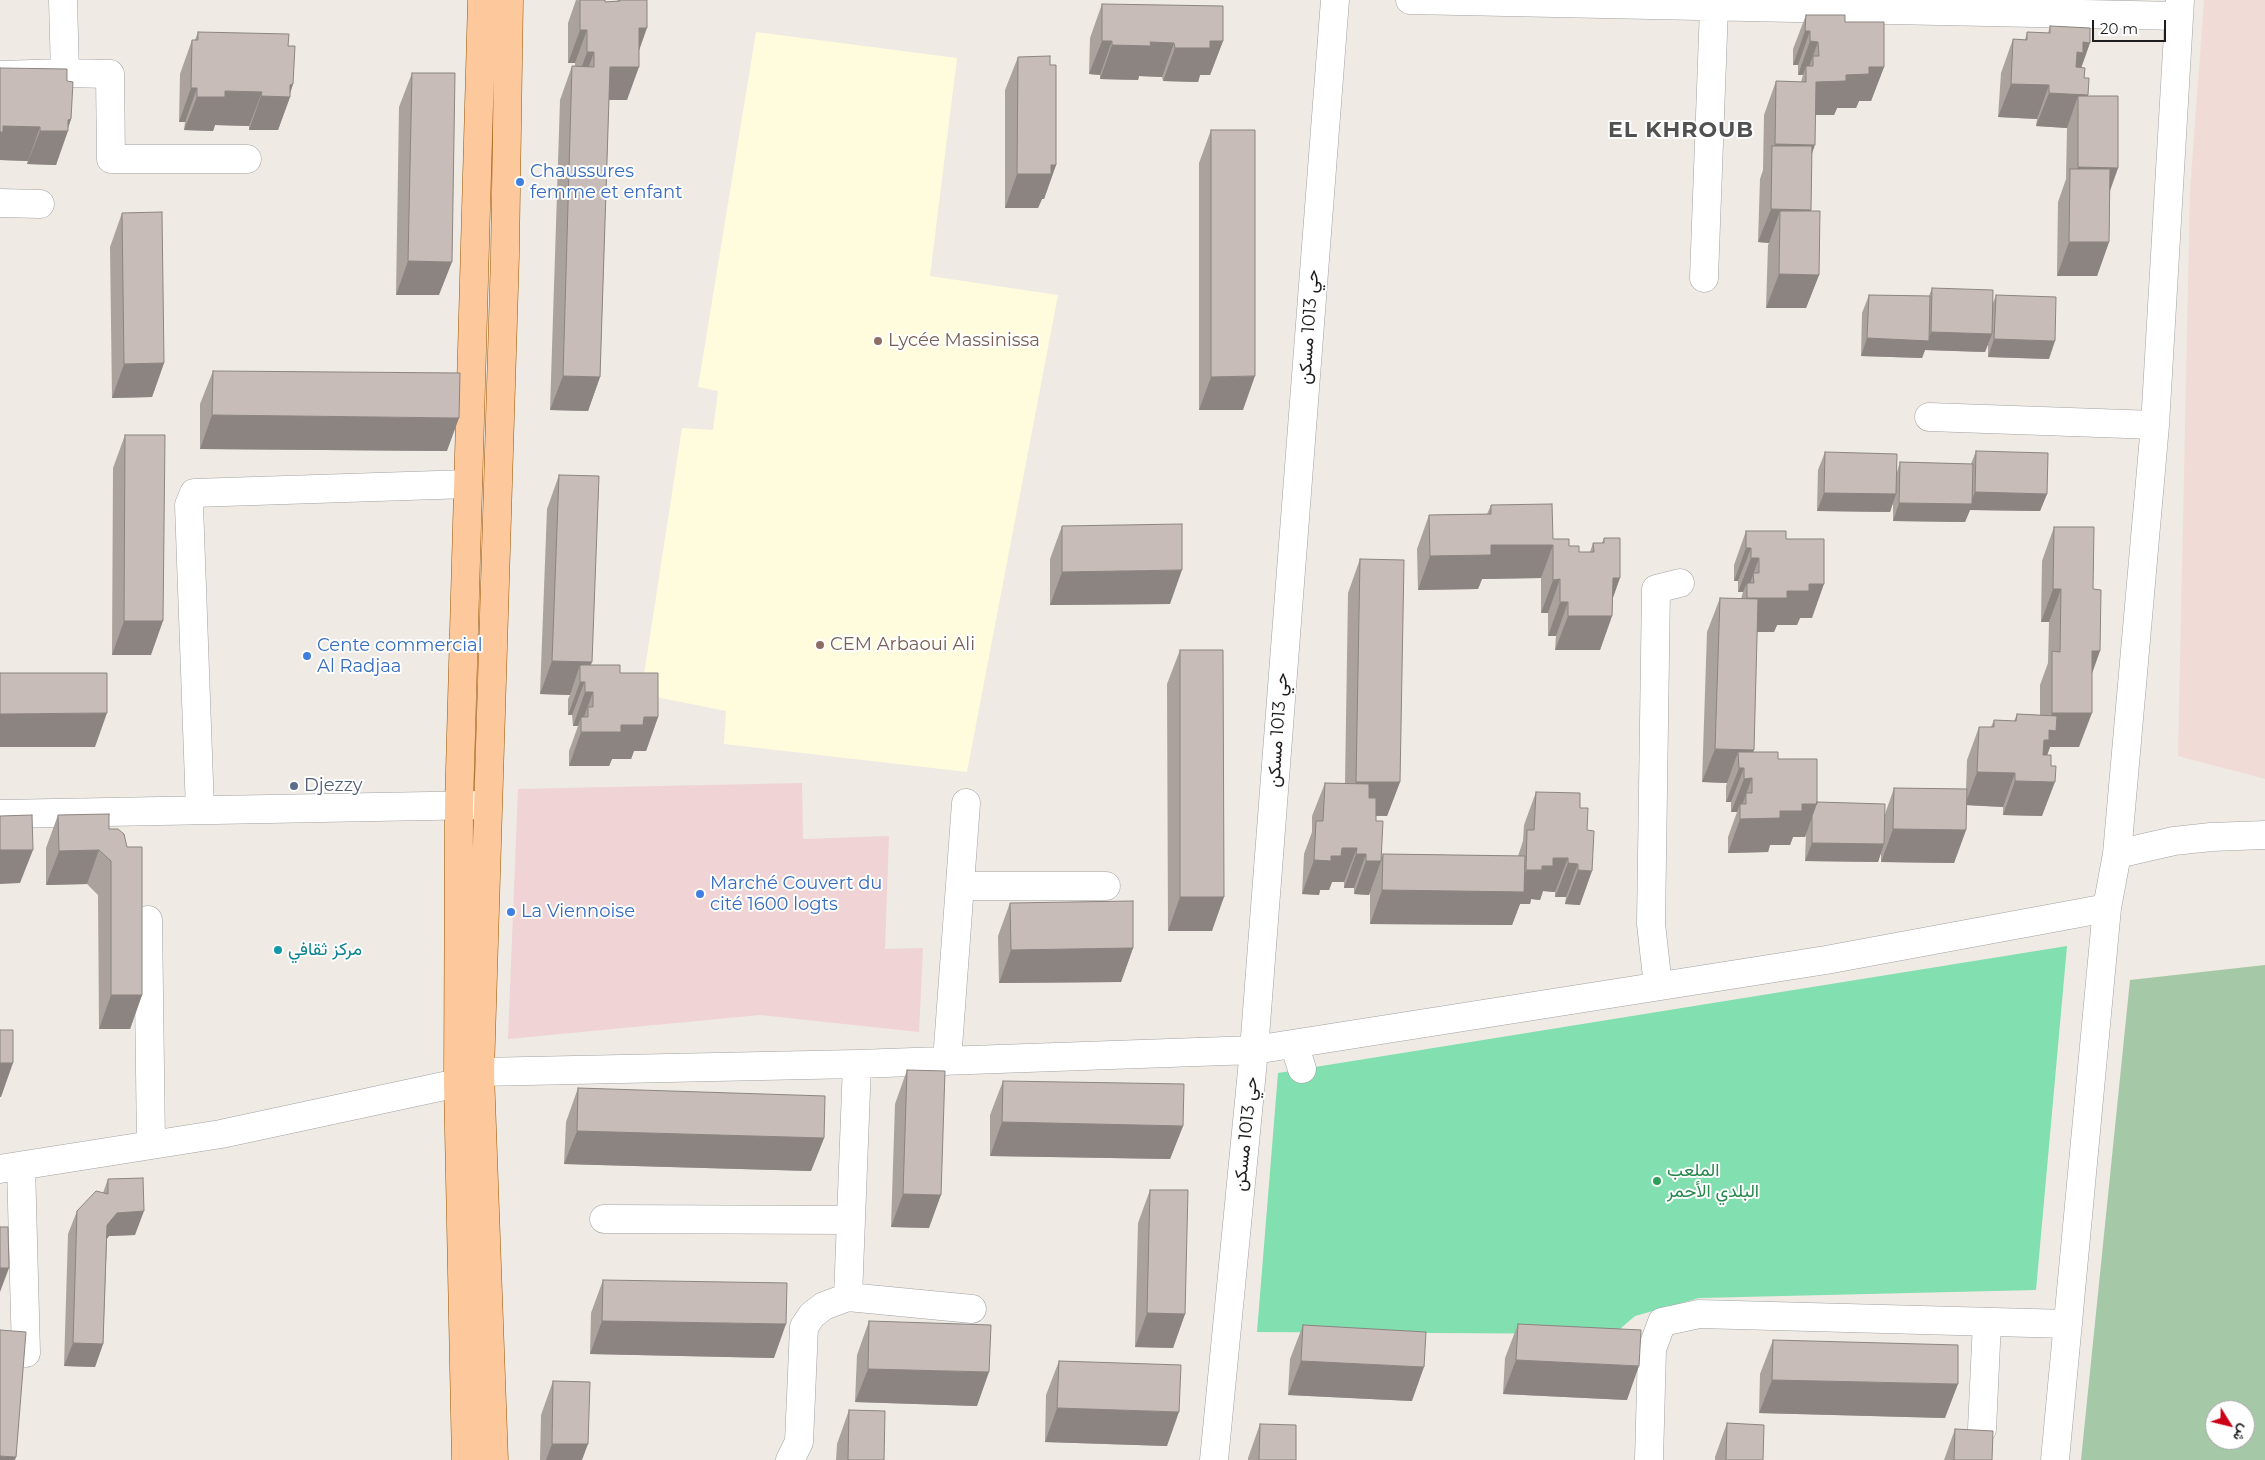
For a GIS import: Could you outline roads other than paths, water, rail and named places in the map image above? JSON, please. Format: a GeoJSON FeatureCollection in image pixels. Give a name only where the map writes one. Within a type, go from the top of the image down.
{"type":"FeatureCollection","features":[{"type":"Feature","properties":{"kind":"main road"},"geometry":{"type":"LineString","coordinates":[[482,0],[459,806],[469,1078],[494,1460]]}},
{"type":"Feature","properties":{"kind":"main road"},"geometry":{"type":"LineString","coordinates":[[466,1460],[469,1078],[488,805],[505,255],[509,0]]}},
{"type":"Feature","properties":{"kind":"street"},"geometry":{"type":"LineString","coordinates":[[63,0],[65,73]]}},
{"type":"Feature","properties":{"kind":"street","name":"حي 1013 مسكن"},"geometry":{"type":"LineString","coordinates":[[1214,1460],[1254,1050],[1335,0]]}},
{"type":"Feature","properties":{"kind":"street"},"geometry":{"type":"LineString","coordinates":[[1410,0],[1714,7],[1815,4],[2180,8],[2155,425],[2117,854],[2107,908],[2055,1460]]}},
{"type":"Feature","properties":{"kind":"street"},"geometry":{"type":"LineString","coordinates":[[1704,278],[1714,7]]}},
{"type":"Feature","properties":{"kind":"street"},"geometry":{"type":"LineString","coordinates":[[0,75],[110,74],[111,158],[247,159]]}},
{"type":"Feature","properties":{"kind":"street"},"geometry":{"type":"LineString","coordinates":[[0,203],[40,204]]}},
{"type":"Feature","properties":{"kind":"street"},"geometry":{"type":"LineString","coordinates":[[1929,417],[2155,425]]}},
{"type":"Feature","properties":{"kind":"street"},"geometry":{"type":"LineString","coordinates":[[200,810],[189,505],[194,493],[468,484]]}},
{"type":"Feature","properties":{"kind":"street"},"geometry":{"type":"LineString","coordinates":[[1658,986],[1651,924],[1656,589],[1680,583]]}},
{"type":"Feature","properties":{"kind":"street"},"geometry":{"type":"LineString","coordinates":[[947,1061],[966,803]]}},
{"type":"Feature","properties":{"kind":"street"},"geometry":{"type":"LineString","coordinates":[[0,814],[488,805]]}},
{"type":"Feature","properties":{"kind":"street"},"geometry":{"type":"LineString","coordinates":[[2117,854],[2174,841],[2265,835]]}},
{"type":"Feature","properties":{"kind":"street"},"geometry":{"type":"LineString","coordinates":[[960,886],[1106,886]]}},
{"type":"Feature","properties":{"kind":"street"},"geometry":{"type":"LineString","coordinates":[[0,1350],[26,1353],[10,1167],[220,1134],[469,1078],[1254,1050],[1826,960],[2107,908]]}},
{"type":"Feature","properties":{"kind":"street"},"geometry":{"type":"LineString","coordinates":[[148,920],[152,1145]]}},
{"type":"Feature","properties":{"kind":"street"},"geometry":{"type":"LineString","coordinates":[[1294,1044],[1302,1069]]}},
{"type":"Feature","properties":{"kind":"street"},"geometry":{"type":"LineString","coordinates":[[848,1297],[857,1064]]}},
{"type":"Feature","properties":{"kind":"street"},"geometry":{"type":"LineString","coordinates":[[604,1219],[851,1220]]}},
{"type":"Feature","properties":{"kind":"street"},"geometry":{"type":"LineString","coordinates":[[790,1460],[799,1442],[804,1327],[812,1315],[824,1306],[848,1297],[972,1309]]}},
{"type":"Feature","properties":{"kind":"street"},"geometry":{"type":"LineString","coordinates":[[1649,1460],[1652,1349],[1662,1322],[1699,1314],[2068,1324]]}},
{"type":"Feature","properties":{"kind":"street"},"geometry":{"type":"LineString","coordinates":[[1982,1429],[1987,1322]]}},
{"type":"Feature","properties":{"kind":"place","name":"Chaussures femme et enfant"},"geometry":{"type":"Point","coordinates":[520,182]}},
{"type":"Feature","properties":{"kind":"place","name":"Lycée Massinissa"},"geometry":{"type":"Point","coordinates":[878,341]}},
{"type":"Feature","properties":{"kind":"place","name":"CEM Arbaoui Ali"},"geometry":{"type":"Point","coordinates":[820,645]}},
{"type":"Feature","properties":{"kind":"place","name":"Cente commercial Al Radjaa"},"geometry":{"type":"Point","coordinates":[307,656]}},
{"type":"Feature","properties":{"kind":"place","name":"Djezzy"},"geometry":{"type":"Point","coordinates":[294,786]}},
{"type":"Feature","properties":{"kind":"place","name":"Marché Couvert du cité 1600 logts"},"geometry":{"type":"Point","coordinates":[700,894]}},
{"type":"Feature","properties":{"kind":"place","name":"La Viennoise"},"geometry":{"type":"Point","coordinates":[511,912]}},
{"type":"Feature","properties":{"kind":"place","name":"مركز ثقافي"},"geometry":{"type":"Point","coordinates":[278,950]}},
{"type":"Feature","properties":{"kind":"place","name":"الملعب البلدي الأحمر"},"geometry":{"type":"Point","coordinates":[1657,1181]}},
{"type":"Feature","properties":{"kind":"district","name":"EL KHROUB"},"geometry":{"type":"Point","coordinates":[1681,131]}}]}
